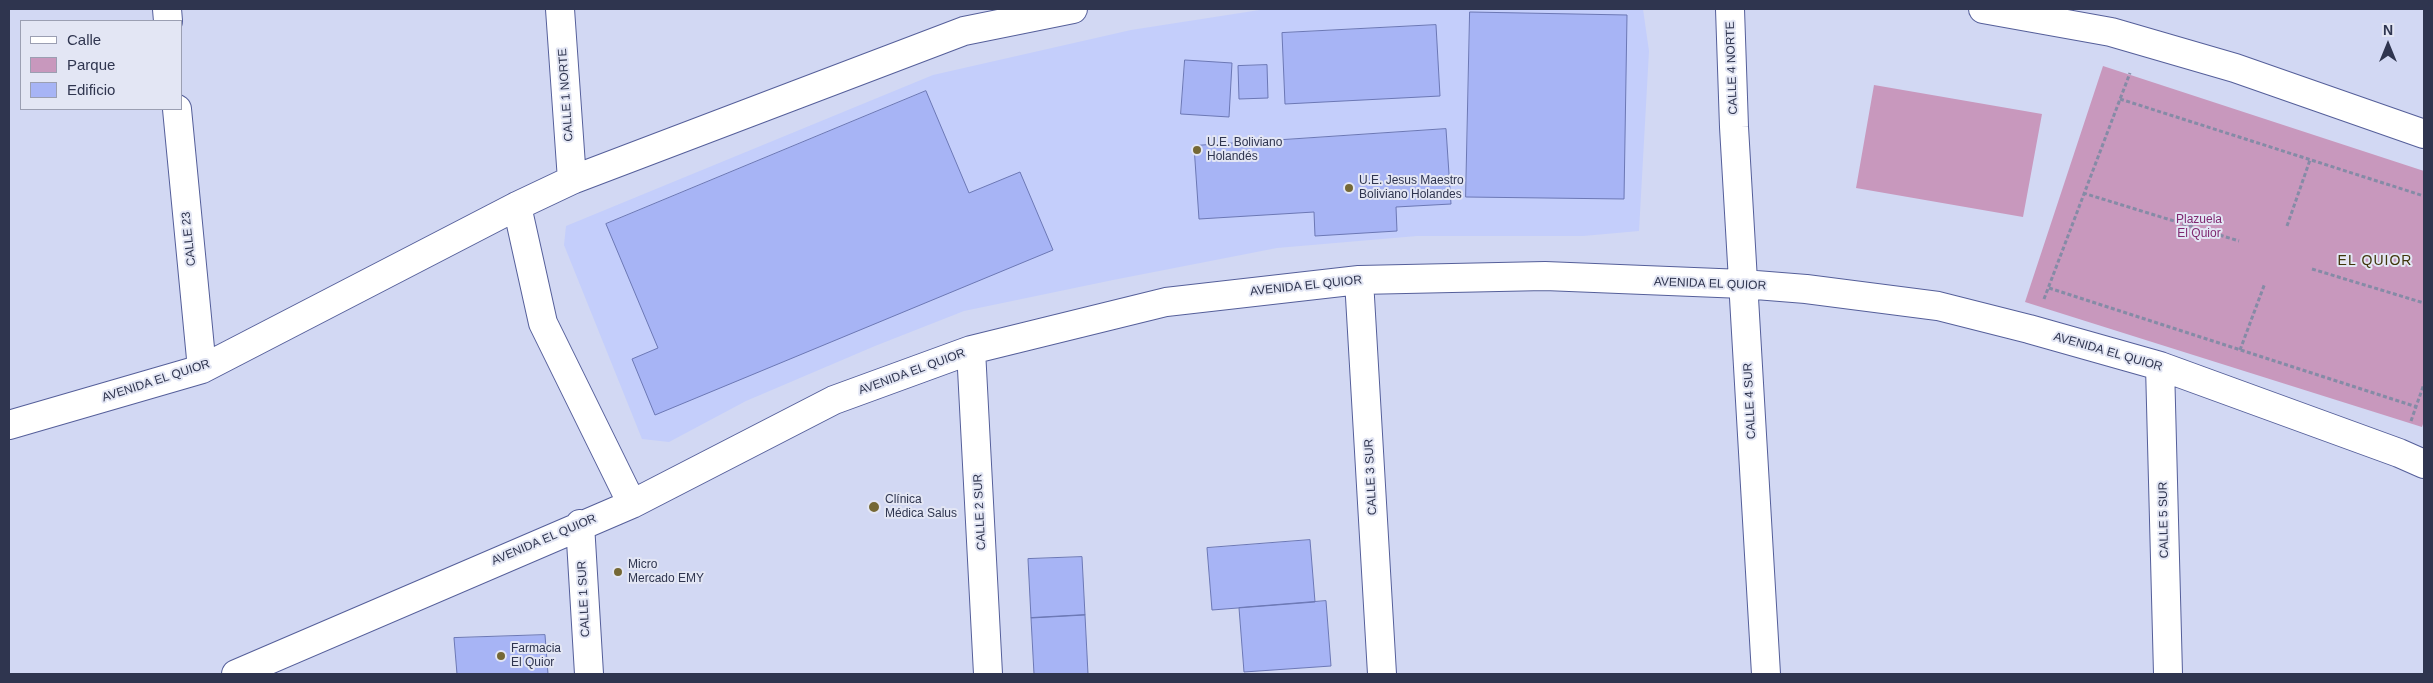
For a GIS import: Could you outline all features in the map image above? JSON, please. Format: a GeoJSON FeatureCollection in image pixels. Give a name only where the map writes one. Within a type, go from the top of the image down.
{"type":"FeatureCollection","features":[{"type":"Feature","properties":{"kind":"street","name":"CALLE 1 NORTE"},"geometry":{"type":"LineString","coordinates":[[560,9],[572,180]]}},
{"type":"Feature","properties":{"kind":"street","name":"AVENIDA EL QUIOR"},"geometry":{"type":"LineString","coordinates":[[9,425],[202,369],[517,206],[572,180],[963,20],[1073,9]]}},
{"type":"Feature","properties":{"kind":"street","name":"CALLE 4 NORTE"},"geometry":{"type":"LineString","coordinates":[[1730,9],[1734,127]]}},
{"type":"Feature","properties":{"kind":"street"},"geometry":{"type":"LineString","coordinates":[[1983,9],[2112,20],[2142,42],[2235,68],[2424,134]]}},
{"type":"Feature","properties":{"kind":"street","name":"CALLE 23"},"geometry":{"type":"LineString","coordinates":[[177,110],[202,369]]}},
{"type":"Feature","properties":{"kind":"street","name":"CALLE 4 SUR"},"geometry":{"type":"LineString","coordinates":[[1734,127],[1766,674]]}},
{"type":"Feature","properties":{"kind":"street"},"geometry":{"type":"LineString","coordinates":[[517,206],[544,323],[632,504]]}},
{"type":"Feature","properties":{"kind":"street","name":"AVENIDA EL QUIOR"},"geometry":{"type":"LineString","coordinates":[[236,674],[580,524],[632,504],[834,400],[971,350],[1166,302],[1359,280],[1545,276],[1743,284],[1806,289],[1938,306],[2030,329],[2160,366],[2399,453],[2424,464]]}},
{"type":"Feature","properties":{"kind":"street","name":"CALLE 3 SUR"},"geometry":{"type":"LineString","coordinates":[[1359,280],[1382,674]]}},
{"type":"Feature","properties":{"kind":"street","name":"CALLE 2 SUR"},"geometry":{"type":"LineString","coordinates":[[971,350],[988,674]]}},
{"type":"Feature","properties":{"kind":"street","name":"CALLE 5 SUR"},"geometry":{"type":"LineString","coordinates":[[2160,366],[2168,674]]}},
{"type":"Feature","properties":{"kind":"street","name":"CALLE 1 SUR"},"geometry":{"type":"LineString","coordinates":[[580,524],[589,674]]}},
{"type":"Feature","properties":{"kind":"path"},"geometry":{"type":"LineString","coordinates":[[2030,329],[2049,288],[2083,193],[2142,42]]}},
{"type":"Feature","properties":{"kind":"path"},"geometry":{"type":"LineString","coordinates":[[2120,99],[2424,196]]}},
{"type":"Feature","properties":{"kind":"path"},"geometry":{"type":"LineString","coordinates":[[2287,226],[2310,160]]}},
{"type":"Feature","properties":{"kind":"path"},"geometry":{"type":"LineString","coordinates":[[2083,193],[2240,242]]}},
{"type":"Feature","properties":{"kind":"path"},"geometry":{"type":"LineString","coordinates":[[2312,269],[2424,303]]}},
{"type":"Feature","properties":{"kind":"path"},"geometry":{"type":"LineString","coordinates":[[2240,350],[2266,283]]}},
{"type":"Feature","properties":{"kind":"path"},"geometry":{"type":"LineString","coordinates":[[2049,288],[2417,407]]}},
{"type":"Feature","properties":{"kind":"path"},"geometry":{"type":"LineString","coordinates":[[2399,453],[2424,384]]}},
{"type":"Feature","properties":{"kind":"shaded area","name":"U.E. Boliviano Holandés"},"geometry":{"type":"Polygon","coordinates":[[[1266,9],[1643,9],[1649,51],[1639,231],[1583,236],[1417,236],[1277,248],[964,311],[875,346],[746,401],[669,442],[642,439],[564,245],[566,226],[933,75],[1131,30],[1266,9]]]}},
{"type":"Feature","properties":{"kind":"green space","name":"Plazuela El Quior"},"geometry":{"type":"Polygon","coordinates":[[[2103,66],[2424,171],[2424,421],[2422,427],[2025,302],[2103,66]]]}},
{"type":"Feature","properties":{"kind":"green space"},"geometry":{"type":"Polygon","coordinates":[[[1874,85],[2042,114],[2023,217],[1856,188],[1874,85]]]}},
{"type":"Feature","properties":{"kind":"building"},"geometry":{"type":"Polygon","coordinates":[[[1470,12],[1627,15],[1624,199],[1466,197],[1470,12]]]}},
{"type":"Feature","properties":{"kind":"building"},"geometry":{"type":"Polygon","coordinates":[[[1436,25],[1440,96],[1285,104],[1282,33],[1436,25]]]}},
{"type":"Feature","properties":{"kind":"building"},"geometry":{"type":"Polygon","coordinates":[[[1185,60],[1232,63],[1229,117],[1181,114],[1185,60]]]}},
{"type":"Feature","properties":{"kind":"building"},"geometry":{"type":"Polygon","coordinates":[[[1267,65],[1268,98],[1239,99],[1238,66],[1267,65]]]}},
{"type":"Feature","properties":{"kind":"building"},"geometry":{"type":"Polygon","coordinates":[[[926,91],[969,193],[1020,172],[1053,250],[655,415],[632,359],[658,348],[606,224],[926,91]]]}},
{"type":"Feature","properties":{"kind":"building"},"geometry":{"type":"Polygon","coordinates":[[[1446,129],[1451,204],[1396,207],[1397,231],[1315,236],[1314,212],[1199,219],[1194,146],[1446,129]]]}},
{"type":"Feature","properties":{"kind":"building"},"geometry":{"type":"Polygon","coordinates":[[[1310,540],[1315,602],[1212,610],[1207,548],[1310,540]]]}},
{"type":"Feature","properties":{"kind":"building"},"geometry":{"type":"Polygon","coordinates":[[[1082,557],[1085,615],[1031,618],[1028,559],[1082,557]]]}},
{"type":"Feature","properties":{"kind":"building"},"geometry":{"type":"Polygon","coordinates":[[[1326,601],[1331,666],[1244,672],[1239,608],[1326,601]]]}},
{"type":"Feature","properties":{"kind":"building"},"geometry":{"type":"Polygon","coordinates":[[[1085,615],[1088,674],[1034,674],[1031,618],[1085,615]]]}},
{"type":"Feature","properties":{"kind":"building","name":"Farmacia El Quior"},"geometry":{"type":"Polygon","coordinates":[[[545,635],[548,674],[457,674],[454,638],[545,635]]]}},
{"type":"Feature","properties":{"kind":"place","name":"U.E. Boliviano Holandés"},"geometry":{"type":"Point","coordinates":[1197,150]}},
{"type":"Feature","properties":{"kind":"place","name":"U.E. Jesus Maestro Boliviano Holandes"},"geometry":{"type":"Point","coordinates":[1349,188]}},
{"type":"Feature","properties":{"kind":"place","name":"Clínica Médica Salus"},"geometry":{"type":"Point","coordinates":[874,507]}},
{"type":"Feature","properties":{"kind":"place","name":"Micro Mercado EMY"},"geometry":{"type":"Point","coordinates":[618,572]}},
{"type":"Feature","properties":{"kind":"place","name":"Farmacia El Quior"},"geometry":{"type":"Point","coordinates":[501,656]}},
{"type":"Feature","properties":{"kind":"district","name":"EL QUIOR"},"geometry":{"type":"Point","coordinates":[2375,261]}}]}
